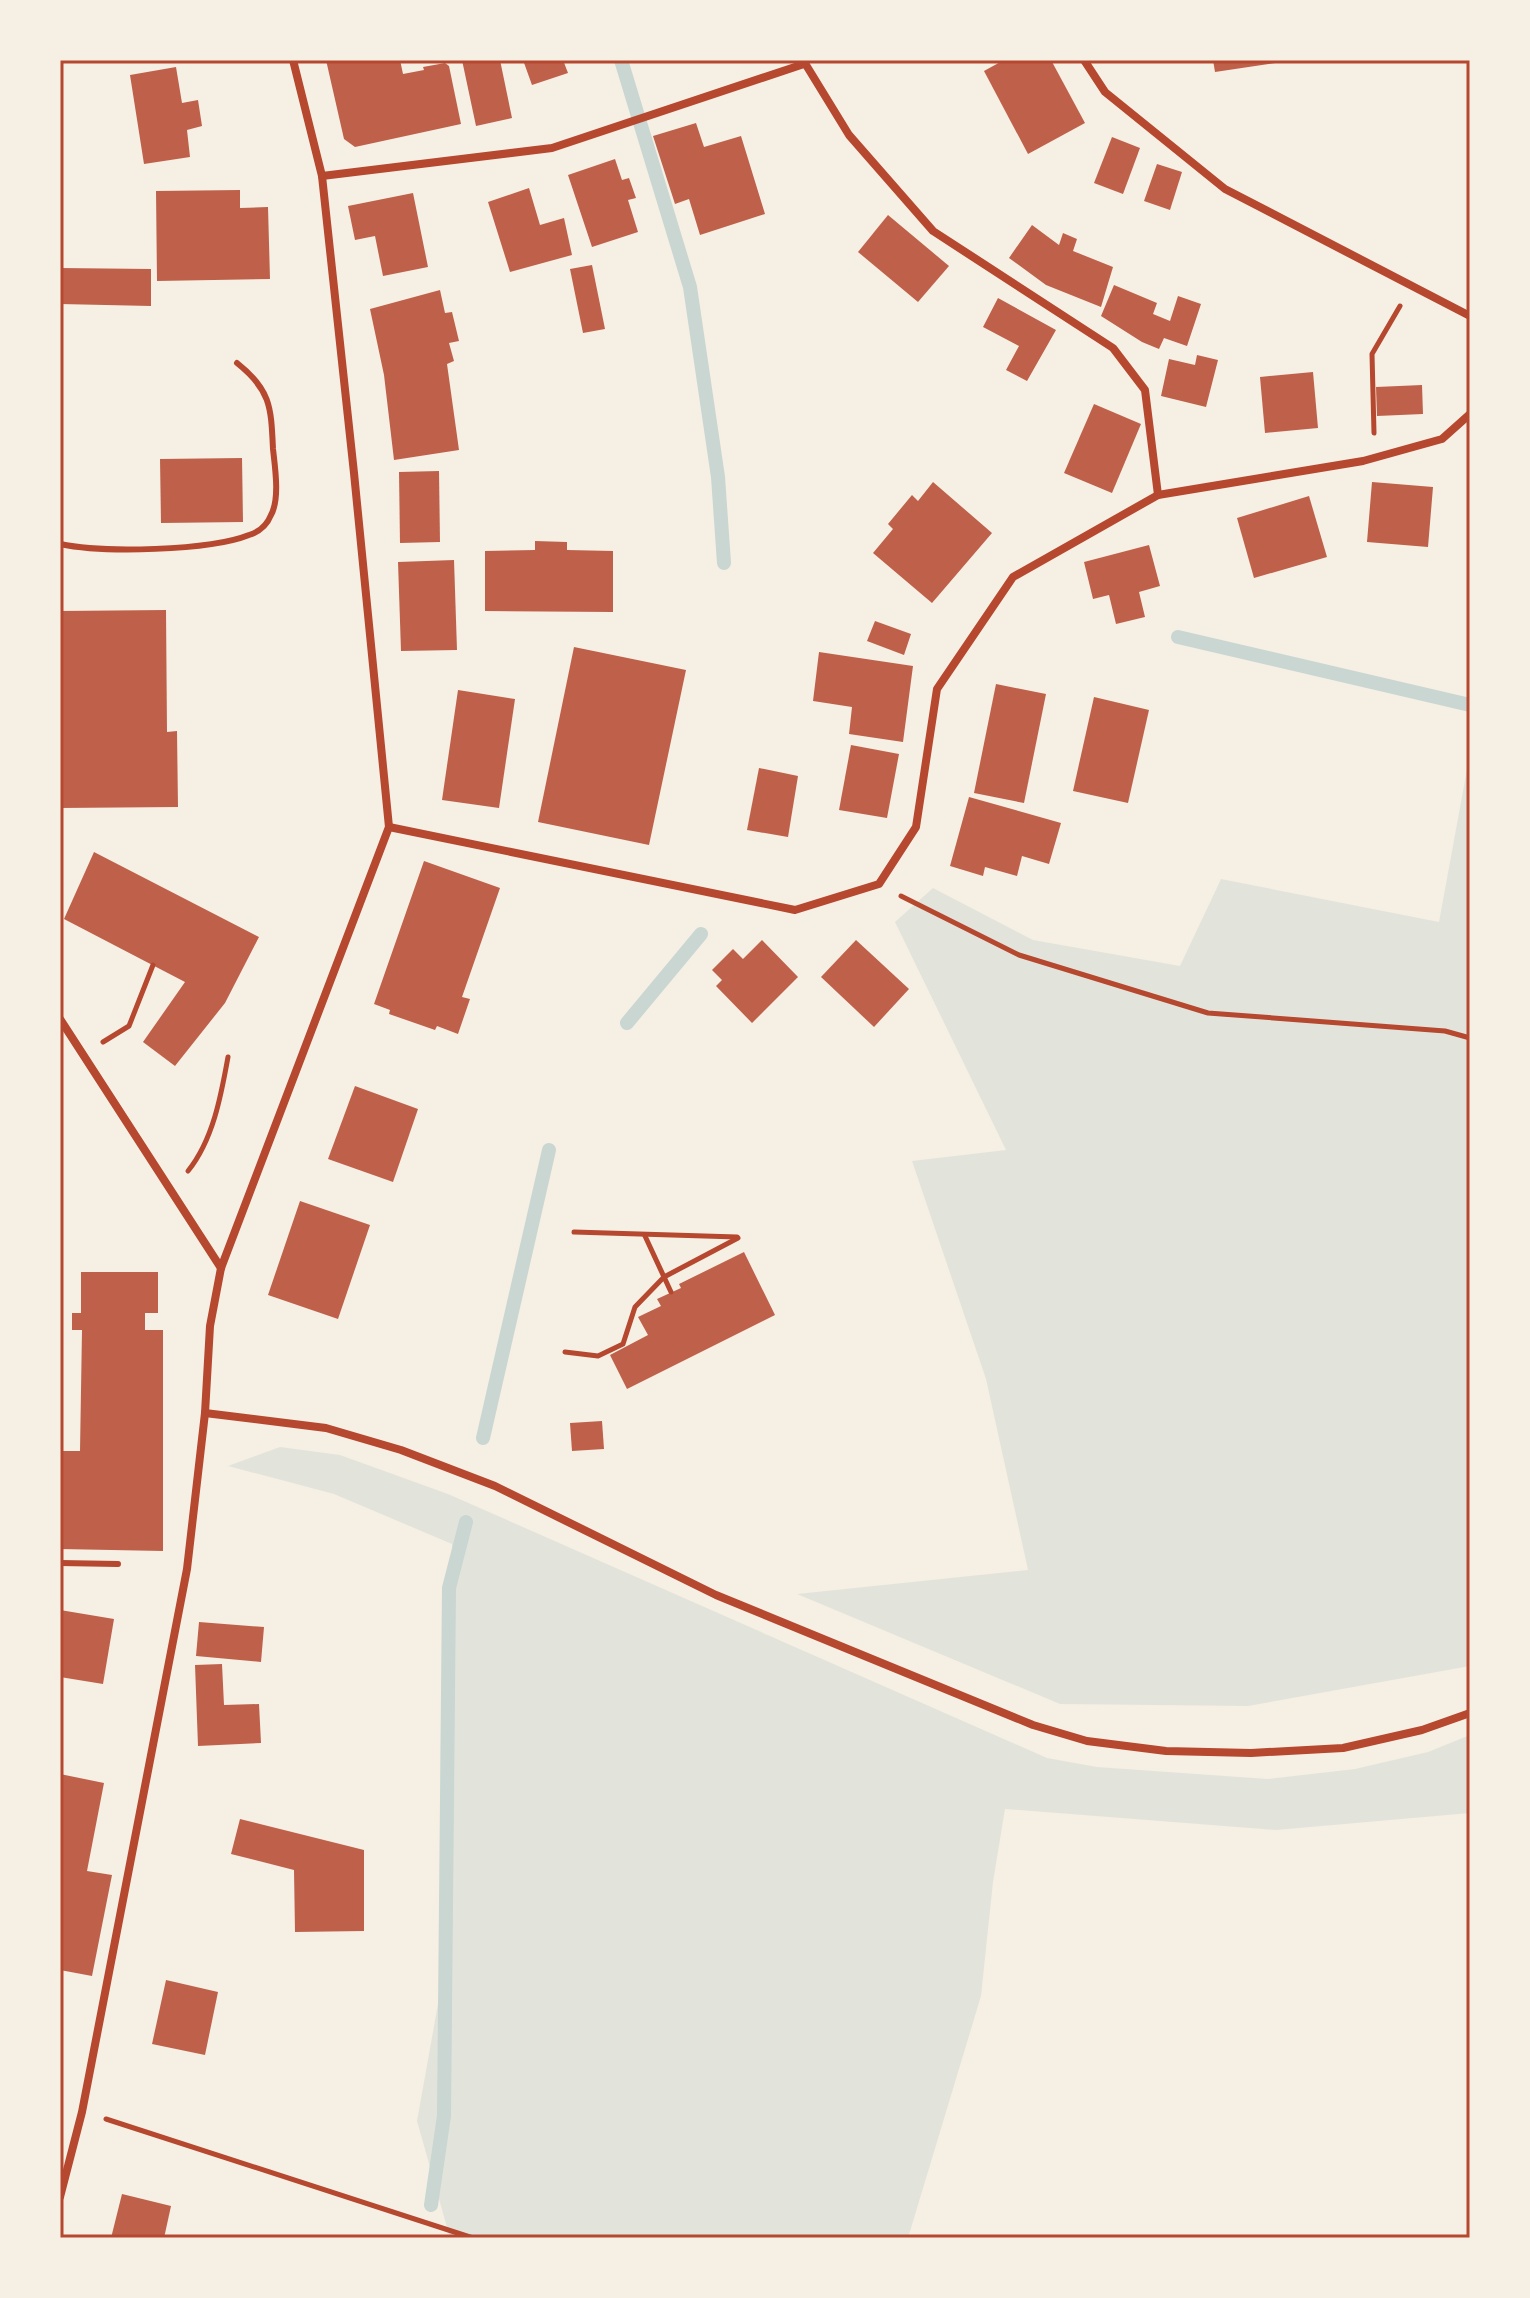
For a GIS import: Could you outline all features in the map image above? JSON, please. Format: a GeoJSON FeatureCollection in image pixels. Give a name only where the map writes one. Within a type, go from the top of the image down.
{"type":"FeatureCollection","features":[{"type":"Feature","properties":{"kind":"street"},"geometry":{"type":"LineString","coordinates":[[60,2197],[82,2112],[187,1569],[205,1413],[210,1326],[221,1268],[389,827],[322,176],[293,60]]}},
{"type":"Feature","properties":{"kind":"street"},"geometry":{"type":"LineString","coordinates":[[1084,60],[1105,92],[1225,189],[1470,316]]}},
{"type":"Feature","properties":{"kind":"street"},"geometry":{"type":"LineString","coordinates":[[322,176],[552,148],[804,62],[849,135],[933,231],[1113,348],[1145,390],[1158,495]]}},
{"type":"Feature","properties":{"kind":"street"},"geometry":{"type":"LineString","coordinates":[[389,827],[795,910],[879,884],[916,827],[937,689],[1013,577],[1158,495],[1363,461],[1442,439],[1470,414]]}},
{"type":"Feature","properties":{"kind":"street"},"geometry":{"type":"LineString","coordinates":[[60,1019],[221,1268]]}},
{"type":"Feature","properties":{"kind":"street"},"geometry":{"type":"LineString","coordinates":[[205,1413],[326,1428],[414,1455],[495,1486],[716,1595],[1033,1725],[1087,1741],[1166,1751],[1251,1753],[1343,1748],[1422,1730],[1470,1713]]}},
{"type":"Feature","properties":{"kind":"lane"},"geometry":{"type":"LineString","coordinates":[[60,544],[109,549],[176,548],[228,541],[263,528],[273,513],[276,487],[272,418],[266,392],[237,363]]}},
{"type":"Feature","properties":{"kind":"lane"},"geometry":{"type":"LineString","coordinates":[[60,1563],[118,1564]]}},
{"type":"Feature","properties":{"kind":"path"},"geometry":{"type":"LineString","coordinates":[[1374,417],[1372,354],[1411,287]]}},
{"type":"Feature","properties":{"kind":"path"},"geometry":{"type":"LineString","coordinates":[[879,884],[1019,955],[1208,1013],[1445,1031],[1470,1038]]}},
{"type":"Feature","properties":{"kind":"path"},"geometry":{"type":"LineString","coordinates":[[83,1054],[129,1026],[153,965]]}},
{"type":"Feature","properties":{"kind":"path"},"geometry":{"type":"LineString","coordinates":[[172,1190],[199,1158],[221,1101],[228,1057]]}},
{"type":"Feature","properties":{"kind":"path"},"geometry":{"type":"LineString","coordinates":[[565,1352],[598,1356],[623,1344],[635,1307],[664,1277],[738,1238],[574,1232]]}},
{"type":"Feature","properties":{"kind":"path"},"geometry":{"type":"LineString","coordinates":[[645,1236],[671,1292]]}},
{"type":"Feature","properties":{"kind":"path"},"geometry":{"type":"LineString","coordinates":[[82,2112],[473,2238]]}},
{"type":"Feature","properties":{"kind":"shaded area"},"geometry":{"type":"Polygon","coordinates":[[[1470,753],[1470,1666],[1248,1706],[1060,1704],[797,1594],[1028,1570],[986,1379],[912,1161],[1006,1150],[895,922],[933,888],[1033,940],[1180,966],[1221,879],[1439,922],[1470,753]]]}},
{"type":"Feature","properties":{"kind":"shaded area"},"geometry":{"type":"Polygon","coordinates":[[[280,1447],[340,1455],[448,1494],[1047,1758],[1097,1767],[1268,1779],[1355,1769],[1428,1752],[1470,1735],[1470,1813],[1276,1830],[1005,1809],[993,1882],[981,1996],[908,2238],[450,2238],[417,2121],[450,1937],[455,1589],[452,1544],[334,1494],[228,1466],[280,1447]]]}},
{"type":"Feature","properties":{"kind":"building"},"geometry":{"type":"Polygon","coordinates":[[[326,60],[400,60],[403,74],[445,63],[449,66],[461,124],[355,147],[344,139],[326,60]]]}},
{"type":"Feature","properties":{"kind":"building"},"geometry":{"type":"Polygon","coordinates":[[[462,60],[500,60],[512,118],[476,126],[462,60]]]}},
{"type":"Feature","properties":{"kind":"building"},"geometry":{"type":"Polygon","coordinates":[[[523,60],[563,60],[568,73],[532,85],[523,60]]]}},
{"type":"Feature","properties":{"kind":"building"},"geometry":{"type":"Polygon","coordinates":[[[1004,60],[1051,60],[1085,123],[1028,154],[984,71],[1004,60]]]}},
{"type":"Feature","properties":{"kind":"building"},"geometry":{"type":"Polygon","coordinates":[[[1213,60],[1282,60],[1282,62],[1215,72],[1213,60]]]}},
{"type":"Feature","properties":{"kind":"building"},"geometry":{"type":"Polygon","coordinates":[[[176,67],[182,103],[198,100],[202,126],[187,130],[190,157],[144,164],[130,75],[176,67]]]}},
{"type":"Feature","properties":{"kind":"building"},"geometry":{"type":"Polygon","coordinates":[[[696,123],[704,147],[741,136],[765,214],[700,235],[689,199],[675,204],[653,136],[696,123]]]}},
{"type":"Feature","properties":{"kind":"building"},"geometry":{"type":"Polygon","coordinates":[[[1112,137],[1140,148],[1123,194],[1094,183],[1112,137]]]}},
{"type":"Feature","properties":{"kind":"building"},"geometry":{"type":"Polygon","coordinates":[[[615,159],[622,180],[629,178],[636,198],[628,200],[638,232],[592,247],[568,175],[615,159]]]}},
{"type":"Feature","properties":{"kind":"building"},"geometry":{"type":"Polygon","coordinates":[[[1157,164],[1182,172],[1170,210],[1144,201],[1157,164]]]}},
{"type":"Feature","properties":{"kind":"building"},"geometry":{"type":"Polygon","coordinates":[[[529,188],[540,225],[564,218],[572,255],[510,272],[488,202],[529,188]]]}},
{"type":"Feature","properties":{"kind":"building"},"geometry":{"type":"Polygon","coordinates":[[[240,190],[240,208],[268,207],[270,279],[157,281],[156,191],[240,190]]]}},
{"type":"Feature","properties":{"kind":"building"},"geometry":{"type":"Polygon","coordinates":[[[413,193],[428,267],[383,276],[375,236],[355,240],[348,206],[413,193]]]}},
{"type":"Feature","properties":{"kind":"building"},"geometry":{"type":"Polygon","coordinates":[[[888,215],[949,266],[918,302],[858,252],[888,215]]]}},
{"type":"Feature","properties":{"kind":"building"},"geometry":{"type":"Polygon","coordinates":[[[1032,225],[1059,245],[1063,233],[1077,239],[1073,251],[1113,267],[1101,307],[1046,285],[1009,258],[1032,225]]]}},
{"type":"Feature","properties":{"kind":"building"},"geometry":{"type":"Polygon","coordinates":[[[592,265],[605,329],[583,333],[570,269],[592,265]]]}},
{"type":"Feature","properties":{"kind":"building"},"geometry":{"type":"Polygon","coordinates":[[[60,268],[151,269],[151,306],[60,304],[60,268]]]}},
{"type":"Feature","properties":{"kind":"building"},"geometry":{"type":"Polygon","coordinates":[[[1114,285],[1157,303],[1153,314],[1170,321],[1178,296],[1201,304],[1187,346],[1164,338],[1159,349],[1101,316],[1114,285]]]}},
{"type":"Feature","properties":{"kind":"building"},"geometry":{"type":"Polygon","coordinates":[[[440,290],[445,313],[452,312],[459,341],[449,343],[454,361],[447,364],[459,450],[394,460],[384,375],[370,309],[440,290]]]}},
{"type":"Feature","properties":{"kind":"building"},"geometry":{"type":"Polygon","coordinates":[[[998,298],[1056,330],[1027,381],[1006,370],[1019,346],[983,327],[998,298]]]}},
{"type":"Feature","properties":{"kind":"building"},"geometry":{"type":"Polygon","coordinates":[[[1197,355],[1218,360],[1206,407],[1161,396],[1169,359],[1195,365],[1197,355]]]}},
{"type":"Feature","properties":{"kind":"building"},"geometry":{"type":"Polygon","coordinates":[[[1313,372],[1318,428],[1265,433],[1260,377],[1313,372]]]}},
{"type":"Feature","properties":{"kind":"building"},"geometry":{"type":"Polygon","coordinates":[[[1422,385],[1423,414],[1377,416],[1376,387],[1422,385]]]}},
{"type":"Feature","properties":{"kind":"building"},"geometry":{"type":"Polygon","coordinates":[[[1094,404],[1141,424],[1112,493],[1064,473],[1094,404]]]}},
{"type":"Feature","properties":{"kind":"building"},"geometry":{"type":"Polygon","coordinates":[[[242,458],[243,522],[161,523],[160,459],[242,458]]]}},
{"type":"Feature","properties":{"kind":"building"},"geometry":{"type":"Polygon","coordinates":[[[439,471],[440,542],[400,543],[399,472],[439,471]]]}},
{"type":"Feature","properties":{"kind":"building"},"geometry":{"type":"Polygon","coordinates":[[[933,482],[992,533],[932,603],[873,553],[893,529],[888,524],[912,495],[918,501],[933,482]]]}},
{"type":"Feature","properties":{"kind":"building"},"geometry":{"type":"Polygon","coordinates":[[[1372,482],[1433,487],[1428,547],[1367,542],[1372,482]]]}},
{"type":"Feature","properties":{"kind":"building"},"geometry":{"type":"Polygon","coordinates":[[[1309,496],[1327,557],[1254,578],[1237,518],[1309,496]]]}},
{"type":"Feature","properties":{"kind":"building"},"geometry":{"type":"Polygon","coordinates":[[[535,541],[567,542],[567,550],[613,551],[613,612],[485,611],[485,551],[535,550],[535,541]]]}},
{"type":"Feature","properties":{"kind":"building"},"geometry":{"type":"Polygon","coordinates":[[[1149,545],[1160,586],[1139,592],[1145,617],[1116,624],[1109,595],[1093,599],[1084,562],[1149,545]]]}},
{"type":"Feature","properties":{"kind":"building"},"geometry":{"type":"Polygon","coordinates":[[[454,560],[457,650],[401,651],[398,562],[454,560]]]}},
{"type":"Feature","properties":{"kind":"building"},"geometry":{"type":"Polygon","coordinates":[[[166,610],[167,732],[177,731],[178,807],[60,808],[60,611],[166,610]]]}},
{"type":"Feature","properties":{"kind":"building"},"geometry":{"type":"Polygon","coordinates":[[[875,621],[911,634],[904,655],[867,641],[875,621]]]}},
{"type":"Feature","properties":{"kind":"building"},"geometry":{"type":"Polygon","coordinates":[[[574,647],[686,670],[649,845],[538,822],[574,647]]]}},
{"type":"Feature","properties":{"kind":"building"},"geometry":{"type":"Polygon","coordinates":[[[819,652],[913,666],[903,742],[849,734],[852,707],[813,701],[819,652]]]}},
{"type":"Feature","properties":{"kind":"building"},"geometry":{"type":"Polygon","coordinates":[[[996,684],[1046,694],[1024,803],[974,793],[996,684]]]}},
{"type":"Feature","properties":{"kind":"building"},"geometry":{"type":"Polygon","coordinates":[[[458,690],[515,699],[499,808],[442,800],[458,690]]]}},
{"type":"Feature","properties":{"kind":"building"},"geometry":{"type":"Polygon","coordinates":[[[1094,697],[1149,710],[1128,803],[1073,791],[1094,697]]]}},
{"type":"Feature","properties":{"kind":"building"},"geometry":{"type":"Polygon","coordinates":[[[851,745],[899,754],[887,818],[839,810],[851,745]]]}},
{"type":"Feature","properties":{"kind":"building"},"geometry":{"type":"Polygon","coordinates":[[[759,768],[798,776],[788,837],[747,830],[759,768]]]}},
{"type":"Feature","properties":{"kind":"building"},"geometry":{"type":"Polygon","coordinates":[[[969,797],[1061,823],[1049,864],[1022,856],[1017,876],[985,867],[983,876],[950,866],[969,797]]]}},
{"type":"Feature","properties":{"kind":"building"},"geometry":{"type":"Polygon","coordinates":[[[94,852],[259,937],[225,1003],[175,1066],[143,1042],[185,982],[64,919],[94,852]]]}},
{"type":"Feature","properties":{"kind":"building"},"geometry":{"type":"Polygon","coordinates":[[[424,861],[500,888],[462,997],[470,999],[458,1034],[437,1026],[435,1030],[389,1014],[390,1010],[374,1004],[424,861]]]}},
{"type":"Feature","properties":{"kind":"building"},"geometry":{"type":"Polygon","coordinates":[[[762,940],[798,977],[752,1023],[716,986],[722,980],[712,970],[733,949],[743,959],[762,940]]]}},
{"type":"Feature","properties":{"kind":"building"},"geometry":{"type":"Polygon","coordinates":[[[856,940],[909,989],[874,1027],[821,977],[856,940]]]}},
{"type":"Feature","properties":{"kind":"building"},"geometry":{"type":"Polygon","coordinates":[[[355,1086],[418,1109],[393,1182],[328,1159],[355,1086]]]}},
{"type":"Feature","properties":{"kind":"building"},"geometry":{"type":"Polygon","coordinates":[[[300,1201],[370,1225],[338,1319],[268,1295],[300,1201]]]}},
{"type":"Feature","properties":{"kind":"building"},"geometry":{"type":"Polygon","coordinates":[[[744,1252],[775,1315],[627,1389],[610,1355],[648,1335],[638,1317],[661,1306],[657,1299],[681,1288],[679,1284],[744,1252]]]}},
{"type":"Feature","properties":{"kind":"building"},"geometry":{"type":"Polygon","coordinates":[[[81,1272],[158,1272],[158,1313],[145,1313],[145,1330],[163,1330],[163,1551],[60,1549],[60,1451],[80,1451],[82,1330],[72,1330],[72,1313],[81,1313],[81,1272]]]}},
{"type":"Feature","properties":{"kind":"building"},"geometry":{"type":"Polygon","coordinates":[[[602,1421],[604,1449],[572,1451],[570,1423],[602,1421]]]}},
{"type":"Feature","properties":{"kind":"building"},"geometry":{"type":"Polygon","coordinates":[[[60,1610],[114,1619],[103,1684],[60,1677],[60,1610]]]}},
{"type":"Feature","properties":{"kind":"building"},"geometry":{"type":"Polygon","coordinates":[[[199,1622],[264,1627],[261,1662],[196,1656],[199,1622]]]}},
{"type":"Feature","properties":{"kind":"building"},"geometry":{"type":"Polygon","coordinates":[[[222,1664],[224,1705],[259,1704],[261,1743],[198,1746],[195,1665],[222,1664]]]}},
{"type":"Feature","properties":{"kind":"building"},"geometry":{"type":"Polygon","coordinates":[[[60,1774],[104,1783],[87,1871],[112,1875],[92,1976],[60,1970],[60,1774]]]}},
{"type":"Feature","properties":{"kind":"building"},"geometry":{"type":"Polygon","coordinates":[[[240,1819],[364,1850],[364,1931],[295,1932],[294,1870],[231,1854],[240,1819]]]}},
{"type":"Feature","properties":{"kind":"building"},"geometry":{"type":"Polygon","coordinates":[[[166,1980],[218,1992],[205,2055],[152,2044],[166,1980]]]}},
{"type":"Feature","properties":{"kind":"building"},"geometry":{"type":"Polygon","coordinates":[[[122,2194],[171,2206],[164,2238],[111,2238],[122,2194]]]}},
{"type":"Feature","properties":{"kind":"waterway"},"geometry":{"type":"LineString","coordinates":[[621,60],[690,287],[718,477],[724,563]]}},
{"type":"Feature","properties":{"kind":"waterway"},"geometry":{"type":"LineString","coordinates":[[1178,637],[1470,705]]}},
{"type":"Feature","properties":{"kind":"waterway"},"geometry":{"type":"LineString","coordinates":[[627,1023],[701,934]]}},
{"type":"Feature","properties":{"kind":"waterway"},"geometry":{"type":"LineString","coordinates":[[483,1438],[549,1150]]}},
{"type":"Feature","properties":{"kind":"waterway"},"geometry":{"type":"LineString","coordinates":[[431,2205],[444,2116],[449,1588],[466,1522]]}}]}
